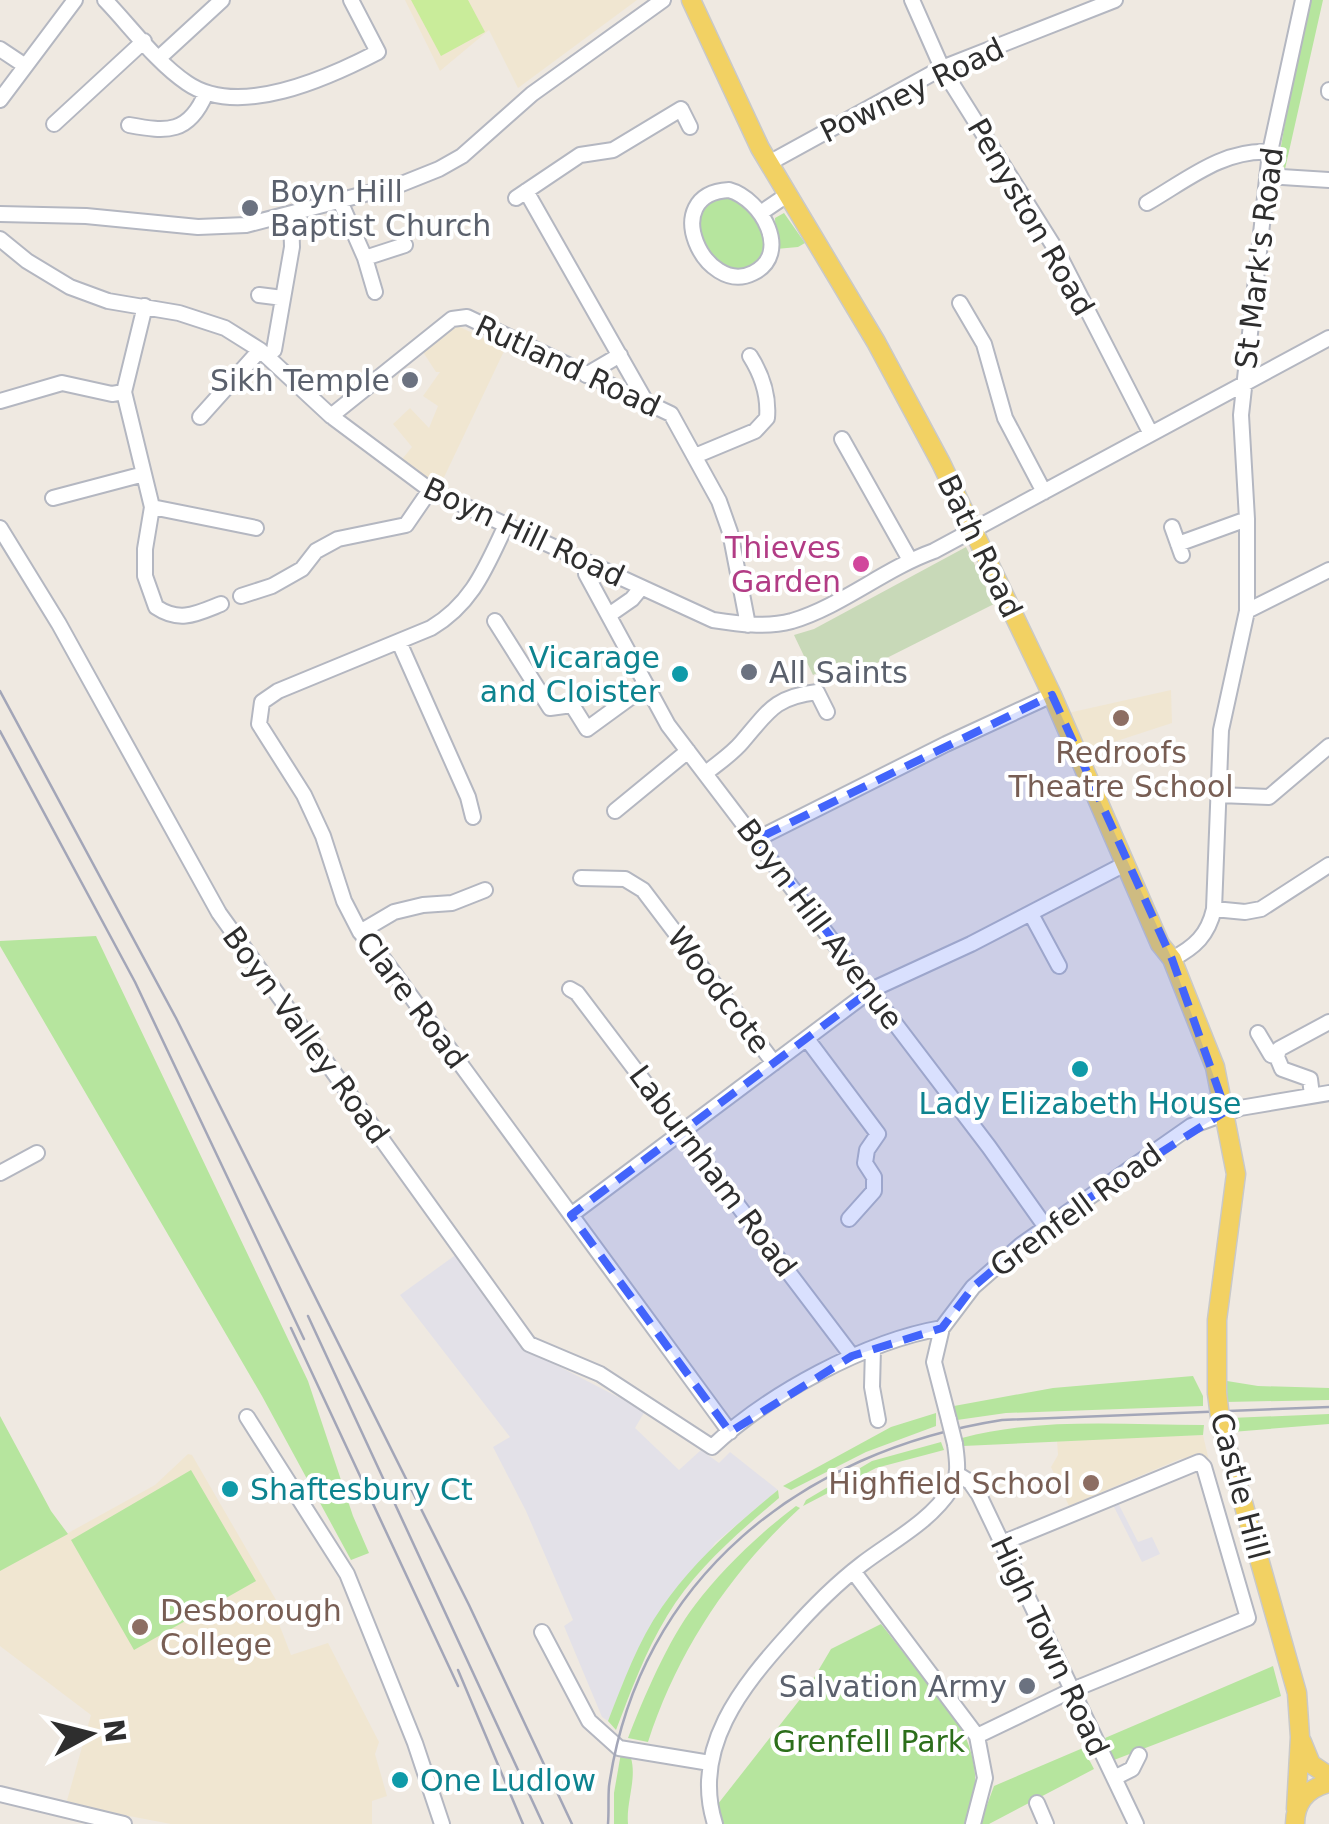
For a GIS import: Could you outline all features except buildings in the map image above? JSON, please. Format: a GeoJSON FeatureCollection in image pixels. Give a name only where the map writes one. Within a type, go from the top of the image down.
{"type":"FeatureCollection","features":[{"type":"Feature","properties":{"kind":"main road","name":"Bath Road"},"geometry":{"type":"LineString","coordinates":[[691,0],[768,163],[876,342],[974,530],[1052,695],[1160,944],[1172,959],[1216,1067],[1226,1111]]}},
{"type":"Feature","properties":{"kind":"main road","name":"Castle Hill"},"geometry":{"type":"LineString","coordinates":[[1226,1111],[1236,1174],[1218,1320],[1216,1392],[1221,1426],[1285,1644],[1300,1713],[1294,1818]]}},
{"type":"Feature","properties":{"kind":"main road"},"geometry":{"type":"LineString","coordinates":[[1294,1818],[1314,1788],[1329,1780],[1310,1764],[1300,1737]]}},
{"type":"Feature","properties":{"kind":"street"},"geometry":{"type":"LineString","coordinates":[[0,100],[74,0]]}},
{"type":"Feature","properties":{"kind":"street"},"geometry":{"type":"LineString","coordinates":[[105,0],[180,78],[206,93],[232,97],[311,84],[378,52],[351,0]]}},
{"type":"Feature","properties":{"kind":"street"},"geometry":{"type":"LineString","coordinates":[[160,58],[222,0]]}},
{"type":"Feature","properties":{"kind":"street"},"geometry":{"type":"LineString","coordinates":[[0,214],[86,216],[198,228],[246,225],[399,186],[462,156],[532,94],[662,0]]}},
{"type":"Feature","properties":{"kind":"street","name":"Penyston Road"},"geometry":{"type":"LineString","coordinates":[[912,0],[942,68],[1058,253],[1151,434]]}},
{"type":"Feature","properties":{"kind":"street","name":"Powney Road"},"geometry":{"type":"LineString","coordinates":[[768,163],[942,68],[1114,0]]}},
{"type":"Feature","properties":{"kind":"street","name":"St Mark's Road"},"geometry":{"type":"LineString","coordinates":[[1214,909],[1221,730],[1247,611],[1248,519],[1241,447],[1245,383],[1270,152],[1303,0]]}},
{"type":"Feature","properties":{"kind":"street"},"geometry":{"type":"LineString","coordinates":[[54,124],[144,40]]}},
{"type":"Feature","properties":{"kind":"street"},"geometry":{"type":"LineString","coordinates":[[0,48],[24,65]]}},
{"type":"Feature","properties":{"kind":"street"},"geometry":{"type":"LineString","coordinates":[[129,125],[166,131],[178,127],[189,120],[206,93]]}},
{"type":"Feature","properties":{"kind":"street"},"geometry":{"type":"LineString","coordinates":[[646,402],[521,194],[580,155],[613,150],[680,108],[690,127]]}},
{"type":"Feature","properties":{"kind":"street"},"geometry":{"type":"LineString","coordinates":[[1148,202],[1228,155],[1270,152]]}},
{"type":"Feature","properties":{"kind":"street"},"geometry":{"type":"LineString","coordinates":[[1267,176],[1329,180]]}},
{"type":"Feature","properties":{"kind":"street"},"geometry":{"type":"LineString","coordinates":[[729,190],[746,197],[762,212],[769,250],[756,272],[728,275],[704,258],[691,225],[692,214],[702,199],[729,190]]}},
{"type":"Feature","properties":{"kind":"street"},"geometry":{"type":"LineString","coordinates":[[762,212],[787,195]]}},
{"type":"Feature","properties":{"kind":"street"},"geometry":{"type":"LineString","coordinates":[[340,201],[366,258],[375,292]]}},
{"type":"Feature","properties":{"kind":"street"},"geometry":{"type":"LineString","coordinates":[[200,418],[267,350],[283,298],[292,247],[291,214]]}},
{"type":"Feature","properties":{"kind":"street","name":"Boyn Hill Road"},"geometry":{"type":"LineString","coordinates":[[0,239],[70,287],[108,301],[179,312],[224,328],[267,350],[331,416],[430,490],[713,620],[748,625],[788,622],[814,612],[1329,338]]}},
{"type":"Feature","properties":{"kind":"street"},"geometry":{"type":"LineString","coordinates":[[366,258],[404,245]]}},
{"type":"Feature","properties":{"kind":"street"},"geometry":{"type":"LineString","coordinates":[[259,295],[283,298]]}},
{"type":"Feature","properties":{"kind":"street"},"geometry":{"type":"LineString","coordinates":[[960,303],[984,344],[1005,418],[1044,492]]}},
{"type":"Feature","properties":{"kind":"street"},"geometry":{"type":"LineString","coordinates":[[145,306],[124,392],[152,508],[145,576],[156,607],[175,618],[187,618],[221,604]]}},
{"type":"Feature","properties":{"kind":"street","name":"Rutland Road"},"geometry":{"type":"LineString","coordinates":[[331,416],[452,319],[467,318],[671,414],[718,501],[730,532],[748,625]]}},
{"type":"Feature","properties":{"kind":"street"},"geometry":{"type":"LineString","coordinates":[[586,374],[620,355]]}},
{"type":"Feature","properties":{"kind":"street"},"geometry":{"type":"LineString","coordinates":[[695,456],[774,420],[759,371],[750,356]]}},
{"type":"Feature","properties":{"kind":"street"},"geometry":{"type":"LineString","coordinates":[[0,401],[62,383],[112,394],[124,392]]}},
{"type":"Feature","properties":{"kind":"street"},"geometry":{"type":"LineString","coordinates":[[842,438],[910,560]]}},
{"type":"Feature","properties":{"kind":"street"},"geometry":{"type":"LineString","coordinates":[[53,498],[144,474]]}},
{"type":"Feature","properties":{"kind":"street"},"geometry":{"type":"LineString","coordinates":[[241,596],[272,586],[302,569],[316,550],[338,539],[406,525],[430,490]]}},
{"type":"Feature","properties":{"kind":"street"},"geometry":{"type":"LineString","coordinates":[[152,508],[256,528]]}},
{"type":"Feature","properties":{"kind":"street"},"geometry":{"type":"LineString","coordinates":[[1172,527],[1180,550],[1248,519]]}},
{"type":"Feature","properties":{"kind":"street","name":"Clare Road"},"geometry":{"type":"LineString","coordinates":[[506,525],[477,585],[454,615],[278,691],[262,702],[259,724],[304,795],[360,932],[730,1432]]}},
{"type":"Feature","properties":{"kind":"street","name":"Boyn Valley Road"},"geometry":{"type":"LineString","coordinates":[[0,528],[59,624],[219,913],[529,1344],[600,1374],[712,1446],[730,1432]]}},
{"type":"Feature","properties":{"kind":"street","name":"Boyn Hill Avenue"},"geometry":{"type":"LineString","coordinates":[[586,562],[586,574],[646,686],[688,752],[1045,1226]]}},
{"type":"Feature","properties":{"kind":"street"},"geometry":{"type":"LineString","coordinates":[[1247,611],[1329,570]]}},
{"type":"Feature","properties":{"kind":"street"},"geometry":{"type":"LineString","coordinates":[[609,614],[641,588]]}},
{"type":"Feature","properties":{"kind":"street"},"geometry":{"type":"LineString","coordinates":[[495,621],[550,708],[572,705],[588,729],[646,686]]}},
{"type":"Feature","properties":{"kind":"street"},"geometry":{"type":"LineString","coordinates":[[399,642],[468,798],[472,818]]}},
{"type":"Feature","properties":{"kind":"street"},"geometry":{"type":"LineString","coordinates":[[706,773],[738,746],[768,709],[782,700],[818,692],[826,712]]}},
{"type":"Feature","properties":{"kind":"street"},"geometry":{"type":"LineString","coordinates":[[757,839],[1052,695]]}},
{"type":"Feature","properties":{"kind":"street"},"geometry":{"type":"LineString","coordinates":[[1220,795],[1269,797],[1329,746]]}},
{"type":"Feature","properties":{"kind":"street"},"geometry":{"type":"LineString","coordinates":[[616,811],[688,752]]}},
{"type":"Feature","properties":{"kind":"street"},"geometry":{"type":"LineString","coordinates":[[571,1215],[871,990],[1125,864]]}},
{"type":"Feature","properties":{"kind":"street"},"geometry":{"type":"LineString","coordinates":[[1172,959],[1199,942],[1214,909],[1261,909],[1329,865]]}},
{"type":"Feature","properties":{"kind":"street","name":"Woodcote"},"geometry":{"type":"LineString","coordinates":[[581,878],[625,879],[643,890],[659,920],[774,1062]]}},
{"type":"Feature","properties":{"kind":"street"},"geometry":{"type":"LineString","coordinates":[[360,932],[394,912],[452,903],[485,890]]}},
{"type":"Feature","properties":{"kind":"street"},"geometry":{"type":"LineString","coordinates":[[1030,914],[1059,966]]}},
{"type":"Feature","properties":{"kind":"street","name":"Laburnham Road"},"geometry":{"type":"LineString","coordinates":[[570,990],[577,993],[683,1128],[852,1356]]}},
{"type":"Feature","properties":{"kind":"street"},"geometry":{"type":"LineString","coordinates":[[1312,1095],[1310,1079],[1282,1068],[1279,1049],[1329,1022]]}},
{"type":"Feature","properties":{"kind":"street"},"geometry":{"type":"LineString","coordinates":[[1258,1033],[1271,1055],[1278,1057]]}},
{"type":"Feature","properties":{"kind":"street"},"geometry":{"type":"LineString","coordinates":[[807,1039],[881,1138],[867,1150],[865,1163],[874,1176],[874,1190],[849,1219]]}},
{"type":"Feature","properties":{"kind":"street","name":"Grenfell Road"},"geometry":{"type":"LineString","coordinates":[[942,1328],[974,1287],[1045,1226],[1191,1126],[1226,1111],[1329,1093]]}},
{"type":"Feature","properties":{"kind":"street"},"geometry":{"type":"LineString","coordinates":[[0,1174],[36,1153]]}},
{"type":"Feature","properties":{"kind":"street"},"geometry":{"type":"LineString","coordinates":[[715,1824],[708,1795],[710,1764],[722,1722],[736,1697],[812,1608],[852,1571],[912,1528],[950,1490],[957,1474],[954,1444],[934,1362],[942,1328],[852,1356],[772,1399],[730,1432]]}},
{"type":"Feature","properties":{"kind":"street"},"geometry":{"type":"LineString","coordinates":[[872,1348],[872,1388],[878,1420]]}},
{"type":"Feature","properties":{"kind":"street"},"geometry":{"type":"LineString","coordinates":[[247,1417],[346,1574],[442,1824]]}},
{"type":"Feature","properties":{"kind":"street"},"geometry":{"type":"LineString","coordinates":[[977,1736],[1070,1691],[1248,1618],[1204,1467],[1199,1462],[1002,1543]]}},
{"type":"Feature","properties":{"kind":"street","name":"High Town Road"},"geometry":{"type":"LineString","coordinates":[[957,1474],[970,1482],[1002,1543],[1136,1824]]}},
{"type":"Feature","properties":{"kind":"street"},"geometry":{"type":"LineString","coordinates":[[852,1571],[977,1736],[985,1778],[973,1824]]}},
{"type":"Feature","properties":{"kind":"street"},"geometry":{"type":"LineString","coordinates":[[542,1632],[590,1721],[619,1748],[710,1764]]}},
{"type":"Feature","properties":{"kind":"street"},"geometry":{"type":"LineString","coordinates":[[1114,1778],[1132,1769],[1140,1755]]}},
{"type":"Feature","properties":{"kind":"street"},"geometry":{"type":"LineString","coordinates":[[0,1794],[124,1824]]}},
{"type":"Feature","properties":{"kind":"street"},"geometry":{"type":"LineString","coordinates":[[1037,1803],[1046,1824]]}},
{"type":"Feature","properties":{"kind":"highlighted area"},"geometry":{"type":"Polygon","coordinates":[[[1052,695],[1172,959],[1226,1111],[1045,1226],[973,1287],[942,1328],[852,1356],[730,1432],[571,1215],[871,990],[757,839],[1052,695]]]}},
{"type":"Feature","properties":{"kind":"shaded area"},"geometry":{"type":"Polygon","coordinates":[[[405,0],[637,0],[518,88],[489,30],[440,71],[405,0]]]}},
{"type":"Feature","properties":{"kind":"shaded area"},"geometry":{"type":"Polygon","coordinates":[[[456,325],[505,349],[437,492],[398,464],[412,447],[393,424],[410,408],[429,428],[438,406],[423,396],[440,372],[436,372],[423,352],[456,325]]]}},
{"type":"Feature","properties":{"kind":"shaded area","name":"Redroofs Theatre School"},"geometry":{"type":"Polygon","coordinates":[[[1171,690],[1172,723],[1086,751],[1068,713],[1171,690]]]}},
{"type":"Feature","properties":{"kind":"shaded area"},"geometry":{"type":"Polygon","coordinates":[[[457,1254],[535,1354],[645,1411],[635,1428],[679,1470],[701,1450],[719,1463],[730,1452],[778,1490],[715,1543],[631,1664],[608,1721],[602,1717],[564,1626],[573,1620],[526,1511],[493,1447],[510,1437],[400,1295],[457,1254]]]}},
{"type":"Feature","properties":{"kind":"shaded area","name":"Highfield School"},"geometry":{"type":"Polygon","coordinates":[[[1203,1435],[1209,1461],[1196,1457],[1180,1459],[1069,1506],[1051,1467],[1058,1455],[1057,1440],[1203,1435]]]}},
{"type":"Feature","properties":{"kind":"shaded area","name":"Desborough College"},"geometry":{"type":"Polygon","coordinates":[[[188,1454],[280,1607],[274,1611],[291,1655],[328,1643],[379,1742],[375,1754],[387,1796],[372,1801],[372,1824],[171,1824],[66,1804],[91,1715],[0,1646],[0,1495],[32,1553],[155,1485],[188,1454]]]}},
{"type":"Feature","properties":{"kind":"shaded area"},"geometry":{"type":"Polygon","coordinates":[[[1118,1503],[1138,1542],[1152,1537],[1160,1554],[1142,1562],[1113,1505],[1118,1503]]]}},
{"type":"Feature","properties":{"kind":"green space"},"geometry":{"type":"Polygon","coordinates":[[[411,0],[468,0],[485,32],[441,56],[411,0]]]}},
{"type":"Feature","properties":{"kind":"green space"},"geometry":{"type":"Polygon","coordinates":[[[1309,0],[1323,0],[1285,169],[1279,158],[1309,0]]]}},
{"type":"Feature","properties":{"kind":"green space"},"geometry":{"type":"Polygon","coordinates":[[[730,196],[750,210],[761,229],[762,250],[750,270],[724,270],[711,258],[696,225],[706,199],[730,196]]]}},
{"type":"Feature","properties":{"kind":"green space"},"geometry":{"type":"Polygon","coordinates":[[[784,213],[805,243],[776,249],[775,218],[784,213]]]}},
{"type":"Feature","properties":{"kind":"green space"},"geometry":{"type":"Polygon","coordinates":[[[966,547],[994,604],[847,678],[839,662],[813,675],[794,635],[814,629],[966,547]]]}},
{"type":"Feature","properties":{"kind":"green space"},"geometry":{"type":"Polygon","coordinates":[[[96,936],[308,1381],[369,1553],[351,1560],[262,1396],[0,946],[0,941],[96,936]]]}},
{"type":"Feature","properties":{"kind":"green space"},"geometry":{"type":"Polygon","coordinates":[[[1193,1376],[1203,1396],[1203,1406],[1006,1413],[957,1420],[954,1406],[1053,1388],[1193,1376]]]}},
{"type":"Feature","properties":{"kind":"green space"},"geometry":{"type":"Polygon","coordinates":[[[1227,1381],[1329,1388],[1329,1400],[1225,1402],[1227,1381]]]}},
{"type":"Feature","properties":{"kind":"green space"},"geometry":{"type":"Polygon","coordinates":[[[936,1413],[936,1426],[866,1452],[791,1490],[783,1486],[891,1427],[936,1413]]]}},
{"type":"Feature","properties":{"kind":"green space"},"geometry":{"type":"Polygon","coordinates":[[[1329,1414],[1329,1424],[1232,1432],[1230,1418],[1329,1414]]]}},
{"type":"Feature","properties":{"kind":"green space"},"geometry":{"type":"Polygon","coordinates":[[[0,1416],[51,1511],[68,1534],[0,1571],[0,1416]]]}},
{"type":"Feature","properties":{"kind":"green space"},"geometry":{"type":"Polygon","coordinates":[[[1051,1425],[1204,1425],[1203,1435],[963,1446],[962,1438],[1051,1425]]]}},
{"type":"Feature","properties":{"kind":"green space"},"geometry":{"type":"Polygon","coordinates":[[[941,1442],[944,1450],[876,1468],[803,1506],[806,1500],[872,1461],[941,1442]]]}},
{"type":"Feature","properties":{"kind":"green space"},"geometry":{"type":"Polygon","coordinates":[[[191,1470],[256,1581],[134,1650],[71,1540],[191,1470]]]}},
{"type":"Feature","properties":{"kind":"green space"},"geometry":{"type":"Polygon","coordinates":[[[778,1490],[779,1498],[718,1552],[678,1599],[645,1658],[616,1730],[608,1721],[653,1620],[716,1544],[778,1490]]]}},
{"type":"Feature","properties":{"kind":"green space"},"geometry":{"type":"Polygon","coordinates":[[[796,1506],[800,1508],[729,1586],[690,1645],[648,1742],[628,1738],[666,1652],[695,1605],[742,1552],[796,1506]]]}},
{"type":"Feature","properties":{"kind":"green space","name":"Grenfell Park"},"geometry":{"type":"Polygon","coordinates":[[[881,1624],[966,1738],[975,1786],[966,1824],[721,1824],[714,1809],[805,1693],[831,1649],[881,1624]]]}},
{"type":"Feature","properties":{"kind":"green space"},"geometry":{"type":"Polygon","coordinates":[[[1273,1666],[1281,1696],[1114,1760],[1105,1738],[1273,1666]]]}},
{"type":"Feature","properties":{"kind":"green space"},"geometry":{"type":"Polygon","coordinates":[[[1083,1748],[1094,1769],[989,1824],[980,1824],[994,1786],[1083,1748]]]}},
{"type":"Feature","properties":{"kind":"green space"},"geometry":{"type":"Polygon","coordinates":[[[621,1753],[631,1758],[633,1766],[628,1824],[614,1824],[614,1793],[621,1753]]]}},
{"type":"Feature","properties":{"kind":"railway"},"geometry":{"type":"LineString","coordinates":[[0,691],[176,1018],[469,1605],[572,1824]]}},
{"type":"Feature","properties":{"kind":"railway"},"geometry":{"type":"LineString","coordinates":[[0,731],[135,982],[304,1339]]}},
{"type":"Feature","properties":{"kind":"railway"},"geometry":{"type":"LineString","coordinates":[[308,1316],[543,1824]]}},
{"type":"Feature","properties":{"kind":"railway"},"geometry":{"type":"LineString","coordinates":[[291,1328],[458,1686]]}},
{"type":"Feature","properties":{"kind":"railway"},"geometry":{"type":"LineString","coordinates":[[608,1824],[609,1786],[626,1712],[655,1645],[694,1587],[742,1537],[798,1495],[861,1461],[929,1436],[1002,1420],[1329,1407]]}},
{"type":"Feature","properties":{"kind":"railway"},"geometry":{"type":"LineString","coordinates":[[458,1670],[523,1824]]}},
{"type":"Feature","properties":{"kind":"place","name":"Boyn Hill Baptist Church"},"geometry":{"type":"Point","coordinates":[250,208]}},
{"type":"Feature","properties":{"kind":"place","name":"Sikh Temple"},"geometry":{"type":"Point","coordinates":[410,380]}},
{"type":"Feature","properties":{"kind":"place","name":"Thieves Garden"},"geometry":{"type":"Point","coordinates":[861,564]}},
{"type":"Feature","properties":{"kind":"place","name":"All Saints"},"geometry":{"type":"Point","coordinates":[749,672]}},
{"type":"Feature","properties":{"kind":"place","name":"Vicarage and Cloister"},"geometry":{"type":"Point","coordinates":[680,674]}},
{"type":"Feature","properties":{"kind":"place","name":"Redroofs Theatre School"},"geometry":{"type":"Point","coordinates":[1121,718]}},
{"type":"Feature","properties":{"kind":"place","name":"Lady Elizabeth House"},"geometry":{"type":"Point","coordinates":[1080,1069]}},
{"type":"Feature","properties":{"kind":"place","name":"Highfield School"},"geometry":{"type":"Point","coordinates":[1091,1483]}},
{"type":"Feature","properties":{"kind":"place","name":"Shaftesbury Ct"},"geometry":{"type":"Point","coordinates":[230,1489]}},
{"type":"Feature","properties":{"kind":"place","name":"Desborough College"},"geometry":{"type":"Point","coordinates":[140,1627]}},
{"type":"Feature","properties":{"kind":"place","name":"Salvation Army"},"geometry":{"type":"Point","coordinates":[1027,1686]}},
{"type":"Feature","properties":{"kind":"place","name":"One Ludlow"},"geometry":{"type":"Point","coordinates":[400,1780]}}]}
